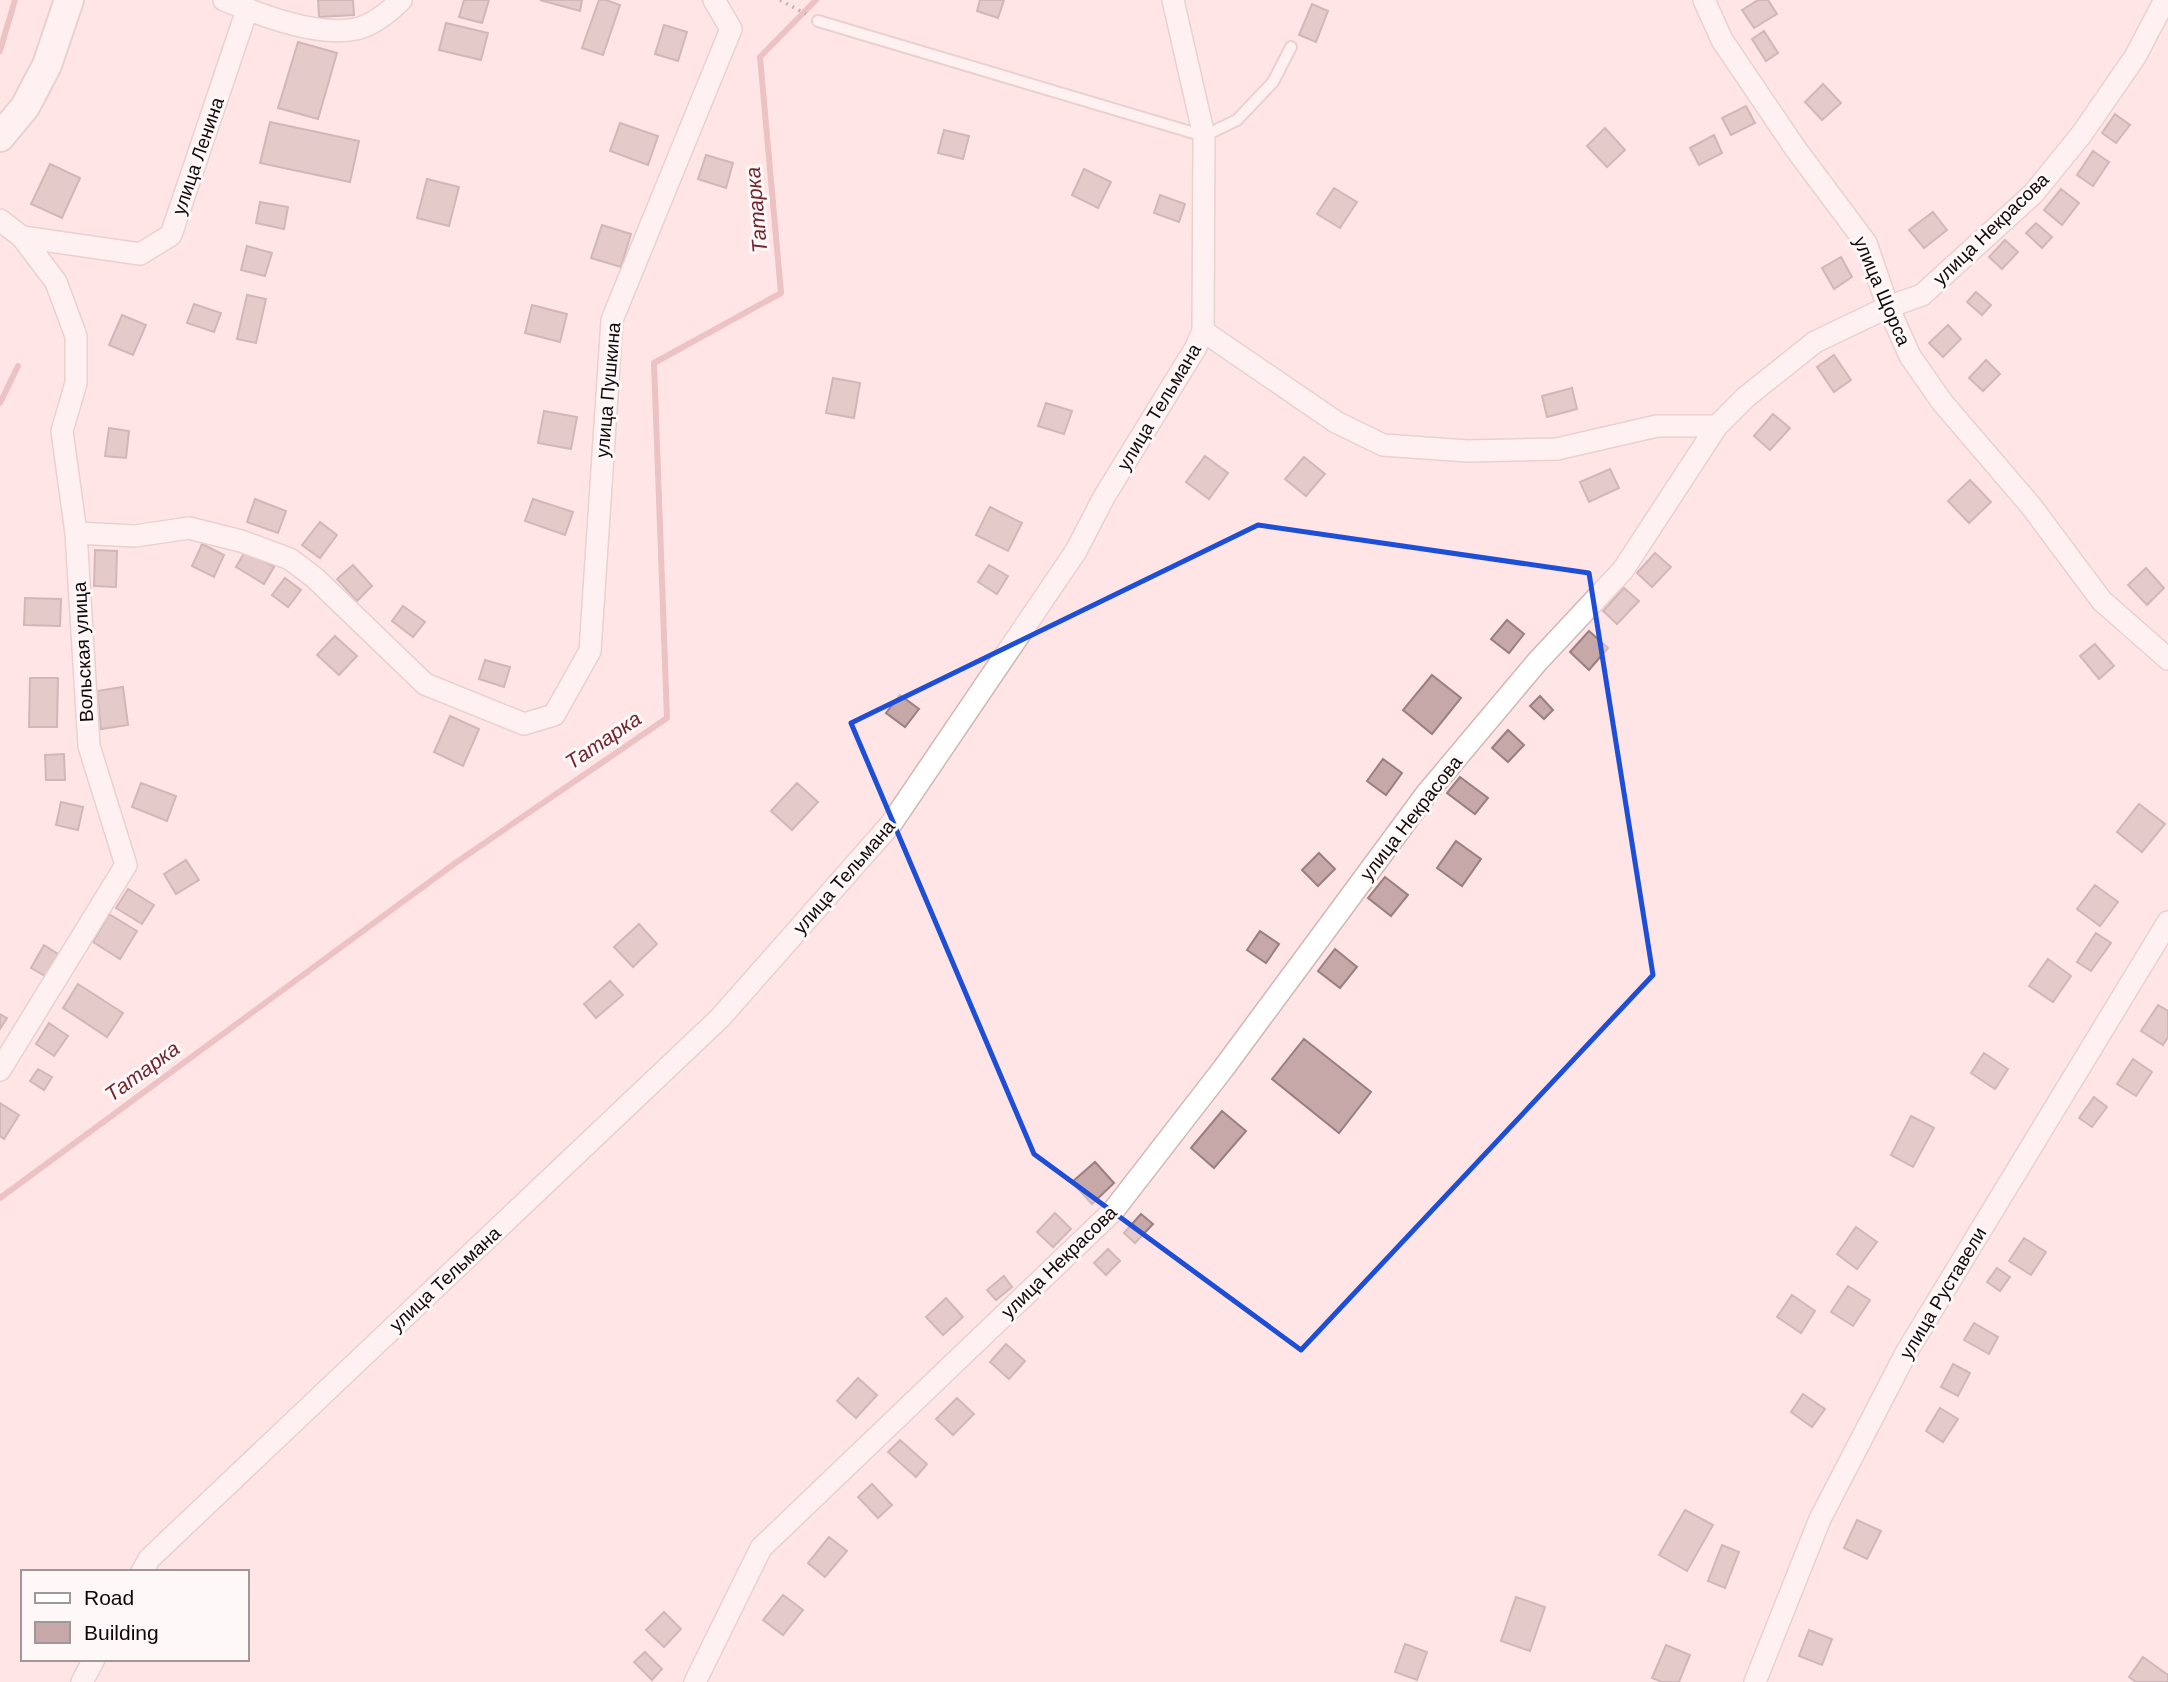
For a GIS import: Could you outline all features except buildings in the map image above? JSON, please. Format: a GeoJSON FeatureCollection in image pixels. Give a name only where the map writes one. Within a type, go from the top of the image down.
{"type":"FeatureCollection","features":[{"type":"Feature","properties":{"kind":"street"},"geometry":{"type":"LineString","coordinates":[[0,137],[25,107],[47,65],[69,0]]}},
{"type":"Feature","properties":{"kind":"street"},"geometry":{"type":"LineString","coordinates":[[225,0],[275,19],[325,30],[356,29],[376,21],[401,0]]}},
{"type":"Feature","properties":{"kind":"street","name":"улица Пушкина"},"geometry":{"type":"LineString","coordinates":[[76,533],[135,536],[189,528],[241,541],[290,559],[315,578],[425,684],[524,724],[554,715],[590,651],[612,320],[731,29],[714,0]]}},
{"type":"Feature","properties":{"kind":"street","name":"улица Тельмана"},"geometry":{"type":"LineString","coordinates":[[143,1570],[159,1549],[720,1018],[891,824],[1076,551],[1104,497],[1195,349],[1203,331],[1204,136],[1173,0]]}},
{"type":"Feature","properties":{"kind":"street","name":"улица Щорса"},"geometry":{"type":"LineString","coordinates":[[1704,0],[1722,40],[1795,148],[1866,243],[1888,307],[1910,356],[1942,402],[2031,506],[2102,601],[2168,659]]}},
{"type":"Feature","properties":{"kind":"street","name":"улица Некрасова"},"geometry":{"type":"LineString","coordinates":[[695,1682],[761,1548],[1113,1211],[1223,1069],[1427,793],[1537,662],[1623,570],[1717,426],[1746,397],[1815,342],[1888,307],[1922,295],[2033,194],[2081,135],[2135,57],[2165,0]]}},
{"type":"Feature","properties":{"kind":"street","name":"улица Ленина"},"geometry":{"type":"LineString","coordinates":[[22,237],[140,254],[171,235],[247,10]]}},
{"type":"Feature","properties":{"kind":"street","name":"Вольская улица"},"geometry":{"type":"LineString","coordinates":[[0,220],[22,237],[56,282],[76,336],[76,383],[62,431],[76,533],[89,746],[126,865],[0,1070]]}},
{"type":"Feature","properties":{"kind":"street"},"geometry":{"type":"LineString","coordinates":[[1203,331],[1336,422],[1383,445],[1468,451],[1557,449],[1657,426],[1717,426]]}},
{"type":"Feature","properties":{"kind":"street","name":"улица Руставели"},"geometry":{"type":"LineString","coordinates":[[1755,1682],[1820,1520],[1906,1353],[2168,922]]}},
{"type":"Feature","properties":{"kind":"street"},"geometry":{"type":"LineString","coordinates":[[82,1682],[93,1661]]}},
{"type":"Feature","properties":{"kind":"lane"},"geometry":{"type":"LineString","coordinates":[[818,21],[1204,136],[1237,120],[1273,82],[1291,47]]}},
{"type":"Feature","properties":{"kind":"path"},"geometry":{"type":"LineString","coordinates":[[780,0],[818,21]]}},
{"type":"Feature","properties":{"kind":"highlighted area"},"geometry":{"type":"Polygon","coordinates":[[[1258,525],[1589,573],[1653,975],[1301,1350],[1034,1154],[851,723],[1258,525]]]}},
{"type":"Feature","properties":{"kind":"waterway"},"geometry":{"type":"LineString","coordinates":[[0,51],[15,0]]}},
{"type":"Feature","properties":{"kind":"waterway","name":"Татарка"},"geometry":{"type":"LineString","coordinates":[[0,1198],[454,864],[667,718],[654,363],[781,293],[760,57],[816,0]]}},
{"type":"Feature","properties":{"kind":"waterway"},"geometry":{"type":"LineString","coordinates":[[0,403],[18,366]]}}]}
